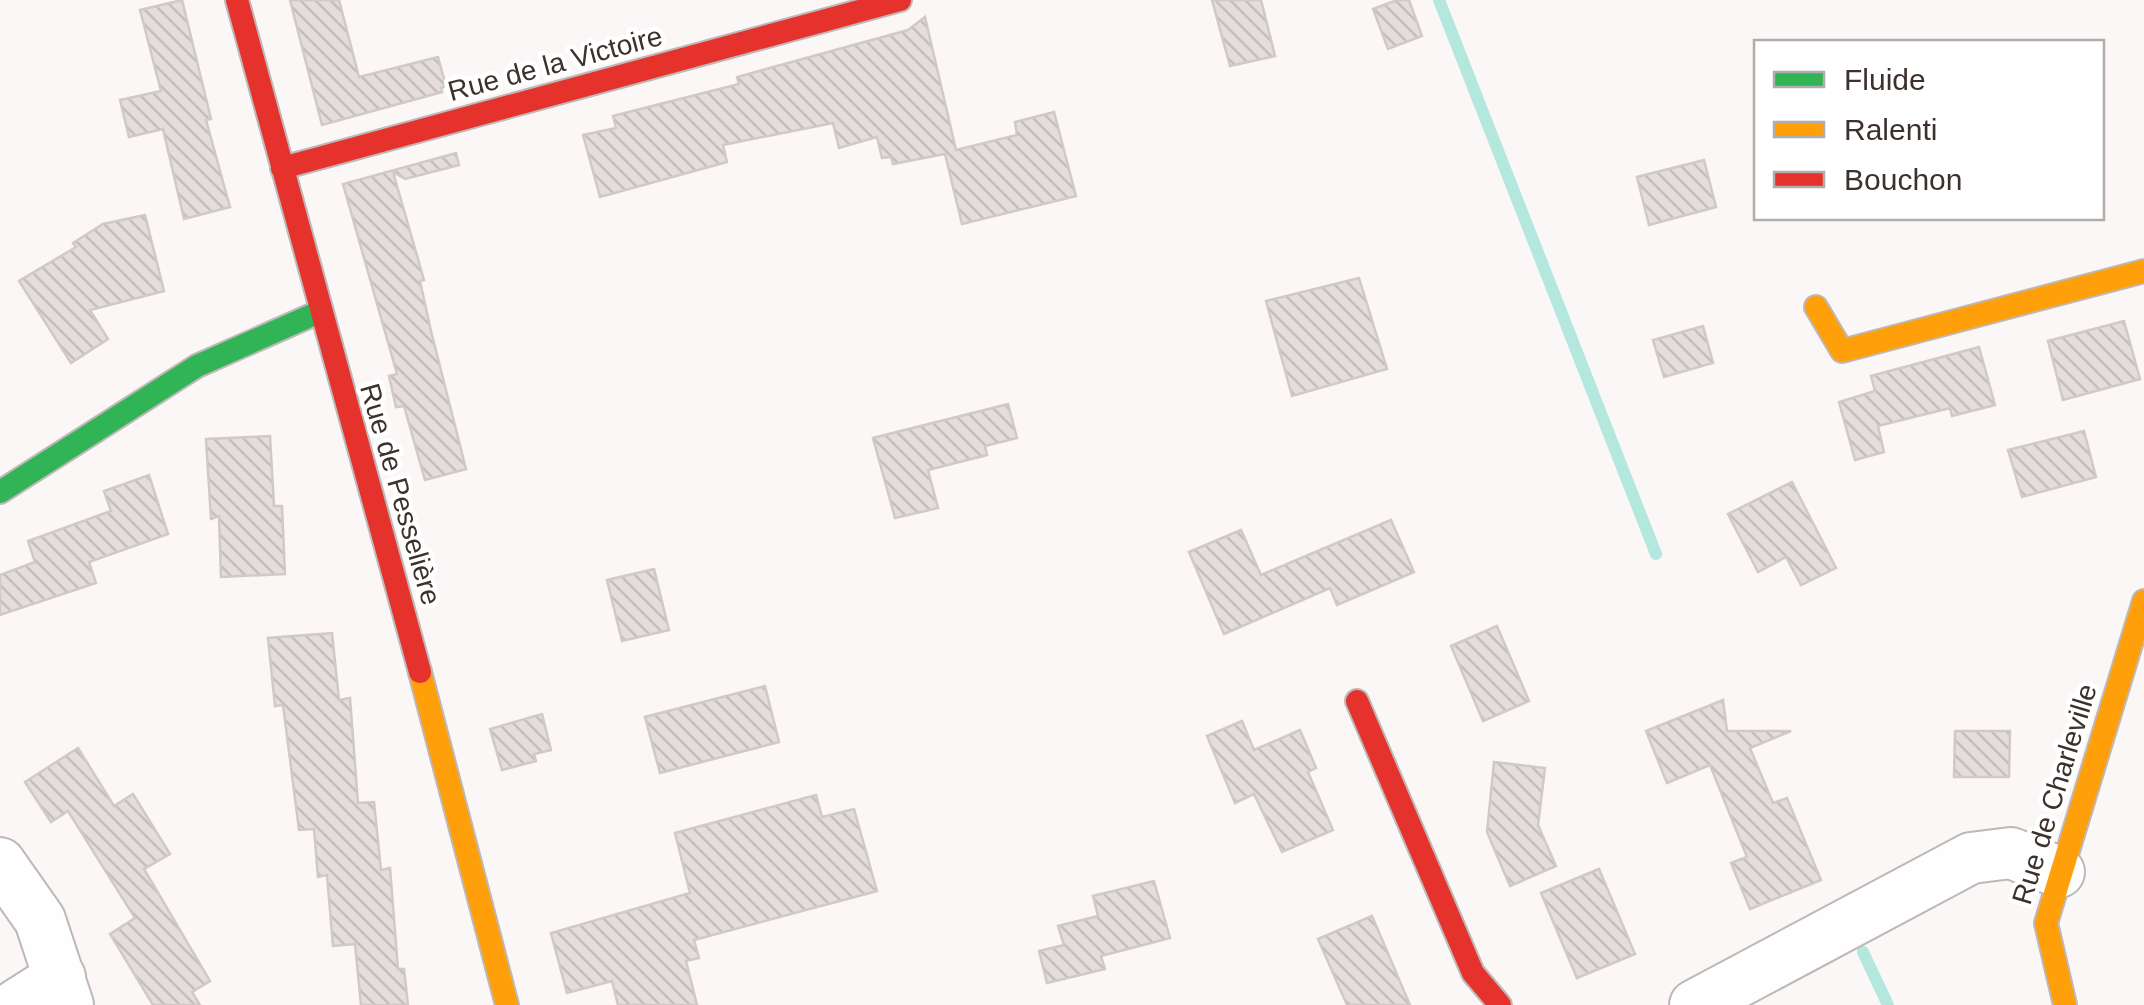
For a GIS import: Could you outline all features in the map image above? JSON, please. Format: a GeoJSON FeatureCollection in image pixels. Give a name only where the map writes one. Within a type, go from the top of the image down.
{"type":"FeatureCollection","features":[{"type":"Feature","properties":{"kind":"street","name":"Rue de Pesselière"},"geometry":{"type":"LineString","coordinates":[[237,0],[461,822],[506,1005]]}},
{"type":"Feature","properties":{"kind":"street","name":"Rue de la Victoire"},"geometry":{"type":"LineString","coordinates":[[282,168],[900,0]]}},
{"type":"Feature","properties":{"kind":"street"},"geometry":{"type":"LineString","coordinates":[[1816,307],[1842,351],[2144,271]]}},
{"type":"Feature","properties":{"kind":"street"},"geometry":{"type":"LineString","coordinates":[[0,492],[197,366],[319,312]]}},
{"type":"Feature","properties":{"kind":"street","name":"Rue de Charleville"},"geometry":{"type":"LineString","coordinates":[[2065,1005],[2046,923],[2060,872],[2135,661],[2144,601]]}},
{"type":"Feature","properties":{"kind":"street"},"geometry":{"type":"LineString","coordinates":[[1357,701],[1473,973],[1500,1005]]}},
{"type":"Feature","properties":{"kind":"street"},"geometry":{"type":"LineString","coordinates":[[1694,1005],[1971,858],[2011,852],[2060,872]]}},
{"type":"Feature","properties":{"kind":"street"},"geometry":{"type":"LineString","coordinates":[[0,862],[40,920],[64,991],[16,1005]]}},
{"type":"Feature","properties":{"kind":"building"},"geometry":{"type":"Polygon","coordinates":[[[182,0],[211,119],[206,120],[230,207],[184,219],[163,129],[129,137],[120,100],[161,91],[140,10],[182,0]]]}},
{"type":"Feature","properties":{"kind":"building"},"geometry":{"type":"Polygon","coordinates":[[[290,0],[339,0],[359,77],[438,57],[446,86],[441,88],[442,92],[322,125],[290,0]]]}},
{"type":"Feature","properties":{"kind":"building"},"geometry":{"type":"Polygon","coordinates":[[[1212,0],[1261,0],[1275,56],[1230,66],[1212,0]]]}},
{"type":"Feature","properties":{"kind":"building"},"geometry":{"type":"Polygon","coordinates":[[[1409,0],[1422,36],[1388,49],[1373,9],[1409,0]]]}},
{"type":"Feature","properties":{"kind":"building"},"geometry":{"type":"Polygon","coordinates":[[[925,17],[956,150],[1017,135],[1015,122],[1054,112],[1076,196],[962,224],[945,154],[893,164],[891,157],[882,158],[877,137],[839,148],[833,123],[723,145],[727,162],[600,197],[583,135],[616,128],[613,116],[739,84],[737,77],[908,30],[925,17]]]}},
{"type":"Feature","properties":{"kind":"building"},"geometry":{"type":"Polygon","coordinates":[[[456,153],[459,165],[405,179],[393,172],[424,280],[420,281],[431,331],[466,469],[425,480],[404,406],[396,407],[389,376],[397,374],[343,184],[456,153]]]}},
{"type":"Feature","properties":{"kind":"building"},"geometry":{"type":"Polygon","coordinates":[[[1704,160],[1716,207],[1649,225],[1637,177],[1704,160]]]}},
{"type":"Feature","properties":{"kind":"building"},"geometry":{"type":"Polygon","coordinates":[[[145,215],[164,291],[90,310],[108,339],[71,363],[19,281],[76,247],[73,243],[103,224],[145,215]]]}},
{"type":"Feature","properties":{"kind":"building"},"geometry":{"type":"Polygon","coordinates":[[[1359,278],[1387,369],[1292,396],[1266,301],[1359,278]]]}},
{"type":"Feature","properties":{"kind":"building"},"geometry":{"type":"Polygon","coordinates":[[[2124,321],[2140,379],[2063,400],[2048,341],[2124,321]]]}},
{"type":"Feature","properties":{"kind":"building"},"geometry":{"type":"Polygon","coordinates":[[[1703,326],[1713,363],[1664,377],[1653,340],[1703,326]]]}},
{"type":"Feature","properties":{"kind":"building"},"geometry":{"type":"Polygon","coordinates":[[[1979,347],[1995,405],[1952,416],[1950,408],[1878,426],[1884,452],[1855,460],[1839,402],[1875,391],[1871,376],[1979,347]]]}},
{"type":"Feature","properties":{"kind":"building"},"geometry":{"type":"Polygon","coordinates":[[[1008,404],[1017,438],[985,446],[987,455],[928,470],[938,508],[895,518],[873,438],[1008,404]]]}},
{"type":"Feature","properties":{"kind":"building"},"geometry":{"type":"Polygon","coordinates":[[[2084,431],[2096,477],[2022,497],[2008,450],[2084,431]]]}},
{"type":"Feature","properties":{"kind":"building"},"geometry":{"type":"Polygon","coordinates":[[[270,436],[274,506],[282,506],[285,574],[221,577],[219,516],[211,519],[206,439],[270,436]]]}},
{"type":"Feature","properties":{"kind":"building"},"geometry":{"type":"Polygon","coordinates":[[[149,475],[168,534],[89,562],[96,583],[0,615],[0,575],[35,562],[28,541],[111,511],[104,491],[149,475]]]}},
{"type":"Feature","properties":{"kind":"building"},"geometry":{"type":"Polygon","coordinates":[[[1792,482],[1836,568],[1801,585],[1786,557],[1758,572],[1728,514],[1792,482]]]}},
{"type":"Feature","properties":{"kind":"building"},"geometry":{"type":"Polygon","coordinates":[[[1391,520],[1414,572],[1337,605],[1330,588],[1224,634],[1189,552],[1241,530],[1261,575],[1391,520]]]}},
{"type":"Feature","properties":{"kind":"building"},"geometry":{"type":"Polygon","coordinates":[[[654,569],[669,630],[622,641],[607,580],[654,569]]]}},
{"type":"Feature","properties":{"kind":"building"},"geometry":{"type":"Polygon","coordinates":[[[1497,626],[1529,701],[1483,721],[1451,646],[1497,626]]]}},
{"type":"Feature","properties":{"kind":"building"},"geometry":{"type":"Polygon","coordinates":[[[332,633],[339,700],[350,698],[358,803],[374,802],[381,870],[390,868],[398,969],[404,969],[408,1005],[361,1005],[355,944],[333,946],[327,875],[318,877],[314,829],[299,830],[283,705],[275,706],[268,638],[332,633]]]}},
{"type":"Feature","properties":{"kind":"building"},"geometry":{"type":"Polygon","coordinates":[[[765,686],[779,742],[660,773],[645,717],[765,686]]]}},
{"type":"Feature","properties":{"kind":"building"},"geometry":{"type":"Polygon","coordinates":[[[1723,700],[1727,731],[1791,731],[1750,748],[1773,803],[1787,798],[1821,880],[1750,909],[1731,863],[1747,857],[1710,765],[1667,783],[1646,731],[1723,700]]]}},
{"type":"Feature","properties":{"kind":"building"},"geometry":{"type":"Polygon","coordinates":[[[542,714],[551,750],[534,754],[536,761],[502,770],[490,729],[542,714]]]}},
{"type":"Feature","properties":{"kind":"building"},"geometry":{"type":"Polygon","coordinates":[[[1242,721],[1254,750],[1300,730],[1316,768],[1308,772],[1333,830],[1282,852],[1254,794],[1235,803],[1207,736],[1242,721]]]}},
{"type":"Feature","properties":{"kind":"building"},"geometry":{"type":"Polygon","coordinates":[[[1955,731],[2010,731],[2009,777],[1954,777],[1955,731]]]}},
{"type":"Feature","properties":{"kind":"building"},"geometry":{"type":"Polygon","coordinates":[[[78,748],[114,806],[133,794],[170,854],[144,869],[210,981],[192,992],[200,1005],[153,1005],[110,934],[135,918],[68,811],[51,822],[25,782],[78,748]]]}},
{"type":"Feature","properties":{"kind":"building"},"geometry":{"type":"Polygon","coordinates":[[[1494,762],[1545,768],[1538,825],[1556,866],[1510,886],[1487,832],[1494,762]]]}},
{"type":"Feature","properties":{"kind":"building"},"geometry":{"type":"Polygon","coordinates":[[[816,795],[822,817],[854,809],[877,891],[694,940],[699,958],[686,961],[697,1005],[618,1005],[612,981],[567,993],[551,933],[690,893],[675,833],[816,795]]]}},
{"type":"Feature","properties":{"kind":"building"},"geometry":{"type":"Polygon","coordinates":[[[1599,869],[1635,954],[1577,978],[1541,893],[1599,869]]]}},
{"type":"Feature","properties":{"kind":"building"},"geometry":{"type":"Polygon","coordinates":[[[1154,881],[1170,938],[1101,956],[1105,969],[1047,983],[1039,951],[1064,945],[1058,926],[1098,916],[1093,896],[1154,881]]]}},
{"type":"Feature","properties":{"kind":"building"},"geometry":{"type":"Polygon","coordinates":[[[1372,916],[1410,1005],[1347,1005],[1318,939],[1372,916]]]}},
{"type":"Feature","properties":{"kind":"waterway"},"geometry":{"type":"LineString","coordinates":[[1439,0],[1656,554]]}},
{"type":"Feature","properties":{"kind":"waterway"},"geometry":{"type":"LineString","coordinates":[[1863,952],[1888,1005]]}},
{"type":"Feature","properties":{"kind":"traffic: fast"},"geometry":{"type":"LineString","coordinates":[[0,492],[197,366],[319,312]]}},
{"type":"Feature","properties":{"kind":"traffic: slow"},"geometry":{"type":"LineString","coordinates":[[1816,307],[1842,351],[2144,271]]}},
{"type":"Feature","properties":{"kind":"traffic: slow"},"geometry":{"type":"LineString","coordinates":[[2065,1005],[2046,923],[2144,601]]}},
{"type":"Feature","properties":{"kind":"traffic: slow"},"geometry":{"type":"LineString","coordinates":[[420,672],[507,1005]]}},
{"type":"Feature","properties":{"kind":"traffic: jam"},"geometry":{"type":"LineString","coordinates":[[237,0],[420,672]]}},
{"type":"Feature","properties":{"kind":"traffic: jam"},"geometry":{"type":"LineString","coordinates":[[282,168],[900,0]]}},
{"type":"Feature","properties":{"kind":"traffic: jam"},"geometry":{"type":"LineString","coordinates":[[1357,701],[1473,973],[1500,1005]]}}]}
